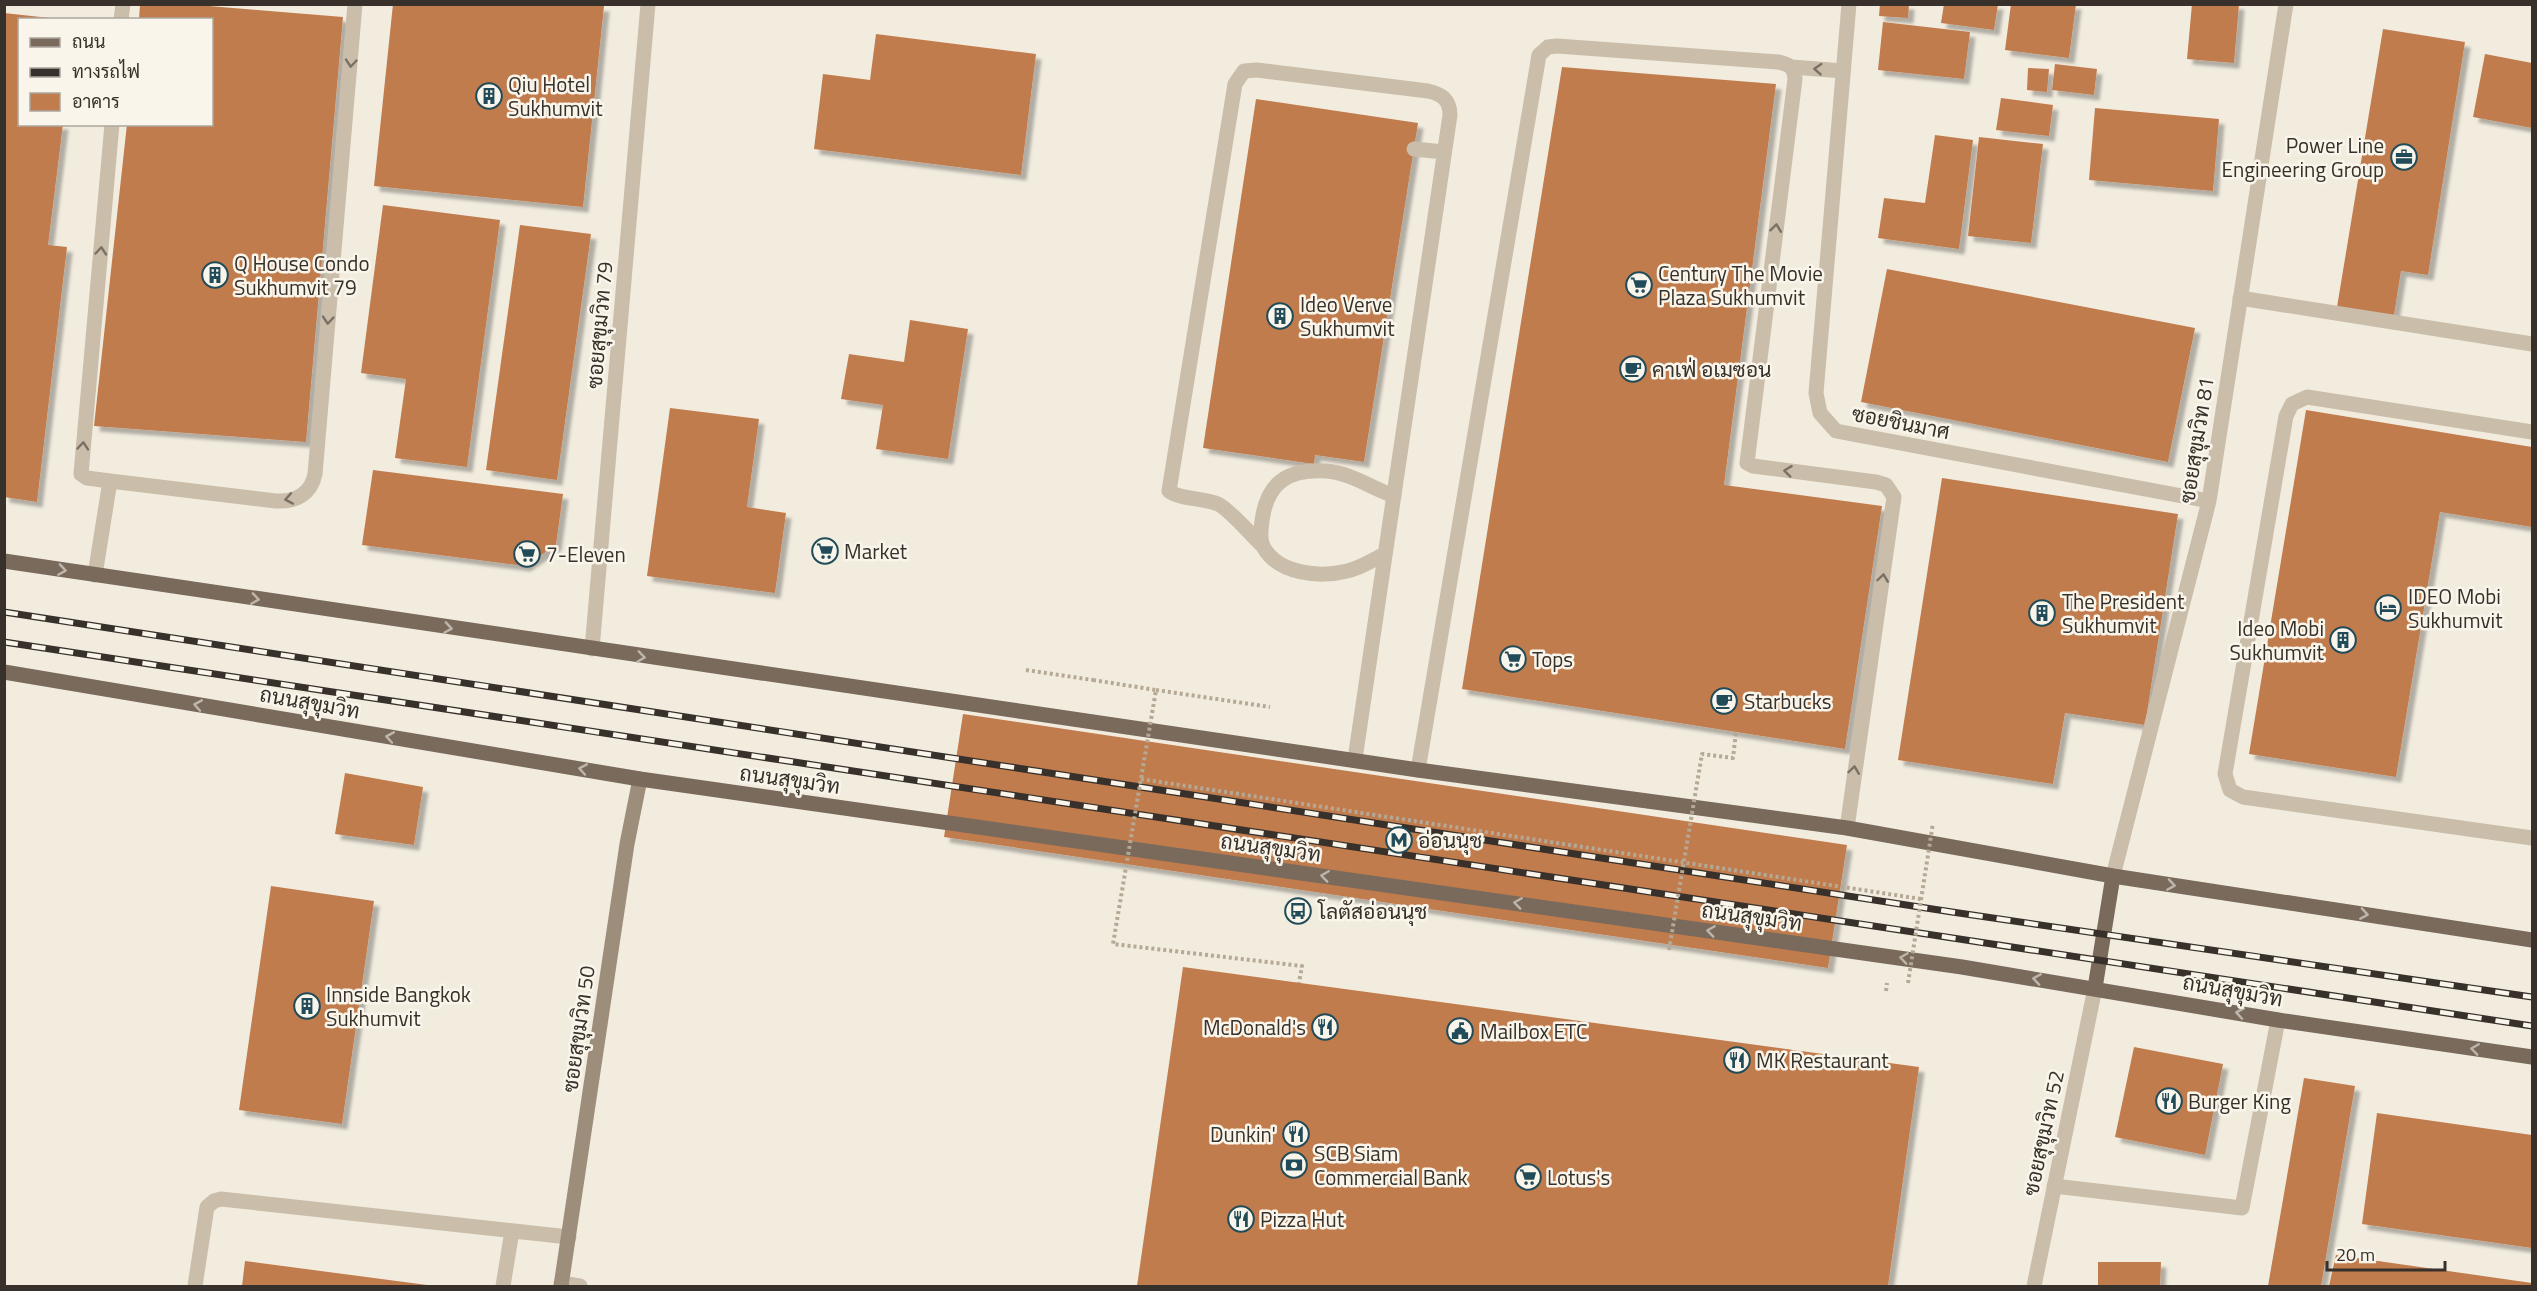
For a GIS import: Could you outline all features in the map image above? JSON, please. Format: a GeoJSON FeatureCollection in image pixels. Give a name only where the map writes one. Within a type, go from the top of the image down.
{"type":"FeatureCollection","features":[{"type":"Feature","properties":{"kind":"main road"},"geometry":{"type":"LineString","coordinates":[[4,561],[1418,770],[1847,828],[2113,876],[2532,940]]}},
{"type":"Feature","properties":{"kind":"main road","name":"ถนนสุขุมวิท"},"geometry":{"type":"LineString","coordinates":[[4,672],[640,779],[1962,967],[2278,1020],[2532,1057]]}},
{"type":"Feature","properties":{"kind":"main road"},"geometry":{"type":"LineString","coordinates":[[2095,988],[2113,876]]}},
{"type":"Feature","properties":{"kind":"street"},"geometry":{"type":"LineString","coordinates":[[112,126],[81,474],[87,478],[284,501],[301,496],[311,486],[315,474],[355,4]]}},
{"type":"Feature","properties":{"kind":"street","name":"ซอยสุขุมวิท 79"},"geometry":{"type":"LineString","coordinates":[[591,649],[648,4]]}},
{"type":"Feature","properties":{"kind":"street","name":"ซอยชินมาศ"},"geometry":{"type":"LineString","coordinates":[[1849,4],[1816,393],[1820,413],[1836,431],[2209,501]]}},
{"type":"Feature","properties":{"kind":"street","name":"ซอยสุขุมวิท 81"},"geometry":{"type":"LineString","coordinates":[[2113,876],[2209,501],[2286,4]]}},
{"type":"Feature","properties":{"kind":"street"},"geometry":{"type":"LineString","coordinates":[[1418,770],[1539,55],[1548,46],[1557,46],[1778,62],[1792,68],[1844,71]]}},
{"type":"Feature","properties":{"kind":"street"},"geometry":{"type":"LineString","coordinates":[[1792,68],[1795,79],[1747,460],[1748,464],[1753,466],[1876,482],[1886,485],[1893,494],[1847,828]]}},
{"type":"Feature","properties":{"kind":"street"},"geometry":{"type":"LineString","coordinates":[[1355,759],[1394,496],[1450,108],[1444,97],[1433,92],[1257,70],[1244,71],[1235,84],[1169,491],[1176,495],[1209,501],[1224,507],[1284,566],[1300,572],[1317,574],[1345,572],[1385,554]]}},
{"type":"Feature","properties":{"kind":"street"},"geometry":{"type":"LineString","coordinates":[[1414,149],[1444,152]]}},
{"type":"Feature","properties":{"kind":"street"},"geometry":{"type":"LineString","coordinates":[[2240,298],[2532,344]]}},
{"type":"Feature","properties":{"kind":"street"},"geometry":{"type":"LineString","coordinates":[[2532,432],[2307,397],[2292,404],[2286,416],[2225,774],[2230,790],[2243,797],[2532,838]]}},
{"type":"Feature","properties":{"kind":"street"},"geometry":{"type":"LineString","coordinates":[[1263,546],[1261,533],[1268,499],[1272,488],[1288,476],[1313,471],[1335,473],[1361,480],[1394,496]]}},
{"type":"Feature","properties":{"kind":"street"},"geometry":{"type":"LineString","coordinates":[[95,575],[110,481]]}},
{"type":"Feature","properties":{"kind":"street","name":"ซอยสุขุมวิท 50"},"geometry":{"type":"LineString","coordinates":[[561,1285],[627,844],[640,779]]}},
{"type":"Feature","properties":{"kind":"street","name":"ซอยสุขุมวิท 52"},"geometry":{"type":"LineString","coordinates":[[2034,1287],[2095,988]]}},
{"type":"Feature","properties":{"kind":"street"},"geometry":{"type":"LineString","coordinates":[[2054,1186],[2242,1208],[2278,1020]]}},
{"type":"Feature","properties":{"kind":"street"},"geometry":{"type":"LineString","coordinates":[[195,1287],[207,1207],[221,1199],[569,1237]]}},
{"type":"Feature","properties":{"kind":"street"},"geometry":{"type":"LineString","coordinates":[[503,1287],[512,1231]]}},
{"type":"Feature","properties":{"kind":"street"},"geometry":{"type":"LineString","coordinates":[[561,1285],[580,1287]]}},
{"type":"Feature","properties":{"kind":"path"},"geometry":{"type":"LineString","coordinates":[[1026,670],[1270,707]]}},
{"type":"Feature","properties":{"kind":"path"},"geometry":{"type":"LineString","coordinates":[[1156,690],[1113,944],[1302,966],[1299,983]]}},
{"type":"Feature","properties":{"kind":"path"},"geometry":{"type":"LineString","coordinates":[[1669,950],[1702,754],[1733,758],[1736,732]]}},
{"type":"Feature","properties":{"kind":"path"},"geometry":{"type":"LineString","coordinates":[[1141,779],[1921,899]]}},
{"type":"Feature","properties":{"kind":"path"},"geometry":{"type":"LineString","coordinates":[[1908,983],[1933,823]]}},
{"type":"Feature","properties":{"kind":"building","name":"Q House Condo Sukhumvit 79"},"geometry":{"type":"Polygon","coordinates":[[[140,4],[185,4],[343,17],[306,442],[94,426],[127,126],[213,126],[213,18],[139,18],[140,4]]]}},
{"type":"Feature","properties":{"kind":"building","name":"Qiu Hotel Sukhumvit"},"geometry":{"type":"Polygon","coordinates":[[[393,4],[604,6],[583,207],[374,186],[393,4]]]}},
{"type":"Feature","properties":{"kind":"building"},"geometry":{"type":"Polygon","coordinates":[[[1880,4],[1909,4],[1908,18],[1879,16],[1880,4]]]}},
{"type":"Feature","properties":{"kind":"building"},"geometry":{"type":"Polygon","coordinates":[[[1944,4],[1998,4],[1994,30],[1941,23],[1944,4]]]}},
{"type":"Feature","properties":{"kind":"building"},"geometry":{"type":"Polygon","coordinates":[[[2011,4],[2076,4],[2069,58],[2005,50],[2011,4]]]}},
{"type":"Feature","properties":{"kind":"building"},"geometry":{"type":"Polygon","coordinates":[[[2192,4],[2239,4],[2234,63],[2187,59],[2192,4]]]}},
{"type":"Feature","properties":{"kind":"building"},"geometry":{"type":"Polygon","coordinates":[[[4,13],[50,18],[18,18],[18,126],[63,126],[48,245],[67,247],[37,502],[4,497],[4,13]]]}},
{"type":"Feature","properties":{"kind":"building"},"geometry":{"type":"Polygon","coordinates":[[[1883,22],[1970,32],[1964,79],[1878,70],[1883,22]]]}},
{"type":"Feature","properties":{"kind":"building","name":"Power Line Engineering Group"},"geometry":{"type":"Polygon","coordinates":[[[2383,29],[2465,42],[2428,275],[2401,271],[2394,315],[2337,307],[2383,29]]]}},
{"type":"Feature","properties":{"kind":"building"},"geometry":{"type":"Polygon","coordinates":[[[876,34],[1036,54],[1021,175],[814,149],[823,74],[870,80],[876,34]]]}},
{"type":"Feature","properties":{"kind":"building"},"geometry":{"type":"Polygon","coordinates":[[[2485,54],[2532,63],[2532,128],[2473,117],[2485,54]]]}},
{"type":"Feature","properties":{"kind":"building"},"geometry":{"type":"Polygon","coordinates":[[[2055,64],[2097,69],[2094,95],[2052,90],[2055,64]]]}},
{"type":"Feature","properties":{"kind":"building","name":"Century The Movie Plaza Sukhumvit"},"geometry":{"type":"Polygon","coordinates":[[[1562,67],[1776,84],[1724,485],[1882,506],[1845,749],[1462,689],[1562,67]]]}},
{"type":"Feature","properties":{"kind":"building"},"geometry":{"type":"Polygon","coordinates":[[[2028,68],[2049,69],[2047,92],[2027,90],[2028,68]]]}},
{"type":"Feature","properties":{"kind":"building"},"geometry":{"type":"Polygon","coordinates":[[[2001,98],[2053,105],[2049,136],[1996,130],[2001,98]]]}},
{"type":"Feature","properties":{"kind":"building","name":"Ideo Verve Sukhumvit"},"geometry":{"type":"Polygon","coordinates":[[[1256,99],[1418,123],[1364,462],[1315,455],[1314,464],[1203,448],[1256,99]]]}},
{"type":"Feature","properties":{"kind":"building"},"geometry":{"type":"Polygon","coordinates":[[[2095,108],[2219,119],[2213,191],[2089,180],[2095,108]]]}},
{"type":"Feature","properties":{"kind":"building"},"geometry":{"type":"Polygon","coordinates":[[[1935,135],[1973,140],[1959,249],[1878,238],[1884,198],[1925,203],[1935,135]]]}},
{"type":"Feature","properties":{"kind":"building"},"geometry":{"type":"Polygon","coordinates":[[[1979,137],[2043,144],[2031,243],[1968,236],[1979,137]]]}},
{"type":"Feature","properties":{"kind":"building"},"geometry":{"type":"Polygon","coordinates":[[[383,205],[500,220],[467,467],[395,458],[406,379],[361,373],[383,205]]]}},
{"type":"Feature","properties":{"kind":"building"},"geometry":{"type":"Polygon","coordinates":[[[520,225],[591,234],[557,480],[486,470],[520,225]]]}},
{"type":"Feature","properties":{"kind":"building"},"geometry":{"type":"Polygon","coordinates":[[[1887,269],[2195,328],[2168,462],[1861,402],[1887,269]]]}},
{"type":"Feature","properties":{"kind":"building"},"geometry":{"type":"Polygon","coordinates":[[[910,320],[968,329],[948,459],[876,449],[883,405],[841,399],[849,354],[904,362],[910,320]]]}},
{"type":"Feature","properties":{"kind":"building"},"geometry":{"type":"Polygon","coordinates":[[[670,408],[759,419],[747,507],[786,513],[775,593],[647,576],[670,408]]]}},
{"type":"Feature","properties":{"kind":"building","name":"Ideo Mobi Sukhumvit"},"geometry":{"type":"Polygon","coordinates":[[[2306,410],[2532,447],[2532,527],[2440,512],[2396,777],[2249,754],[2306,410]]]}},
{"type":"Feature","properties":{"kind":"building"},"geometry":{"type":"Polygon","coordinates":[[[373,470],[563,494],[556,545],[525,566],[362,545],[373,470]]]}},
{"type":"Feature","properties":{"kind":"building","name":"The President Sukhumvit"},"geometry":{"type":"Polygon","coordinates":[[[1942,478],[2178,514],[2145,725],[2065,713],[2053,784],[1898,760],[1942,478]]]}},
{"type":"Feature","properties":{"kind":"building"},"geometry":{"type":"Polygon","coordinates":[[[963,714],[1847,845],[1828,968],[944,837],[963,714]]]}},
{"type":"Feature","properties":{"kind":"building"},"geometry":{"type":"Polygon","coordinates":[[[345,773],[423,787],[414,845],[335,834],[345,773]]]}},
{"type":"Feature","properties":{"kind":"building","name":"Innside Bangkok Sukhumvit"},"geometry":{"type":"Polygon","coordinates":[[[271,886],[374,901],[342,1124],[239,1110],[271,886]]]}},
{"type":"Feature","properties":{"kind":"building","name":"Lotus's"},"geometry":{"type":"Polygon","coordinates":[[[1183,967],[1919,1067],[1888,1286],[1137,1286],[1183,967]]]}},
{"type":"Feature","properties":{"kind":"building","name":"Burger King"},"geometry":{"type":"Polygon","coordinates":[[[2134,1047],[2223,1064],[2205,1155],[2115,1137],[2134,1047]]]}},
{"type":"Feature","properties":{"kind":"building"},"geometry":{"type":"Polygon","coordinates":[[[2304,1078],[2355,1086],[2321,1286],[2268,1286],[2304,1078]]]}},
{"type":"Feature","properties":{"kind":"building"},"geometry":{"type":"Polygon","coordinates":[[[2377,1113],[2532,1135],[2532,1248],[2362,1224],[2377,1113]]]}},
{"type":"Feature","properties":{"kind":"building"},"geometry":{"type":"Polygon","coordinates":[[[2336,1255],[2532,1283],[2532,1286],[2329,1286],[2336,1255]]]}},
{"type":"Feature","properties":{"kind":"building"},"geometry":{"type":"Polygon","coordinates":[[[245,1261],[427,1285],[427,1286],[242,1286],[245,1261]]]}},
{"type":"Feature","properties":{"kind":"building"},"geometry":{"type":"Polygon","coordinates":[[[2098,1262],[2161,1262],[2160,1286],[2098,1286],[2098,1262]]]}},
{"type":"Feature","properties":{"kind":"railway"},"geometry":{"type":"LineString","coordinates":[[4,612],[1952,912],[2532,997]]}},
{"type":"Feature","properties":{"kind":"railway"},"geometry":{"type":"LineString","coordinates":[[4,642],[2532,1026]]}},
{"type":"Feature","properties":{"kind":"place","name":"Qiu Hotel Sukhumvit"},"geometry":{"type":"Point","coordinates":[489,96]}},
{"type":"Feature","properties":{"kind":"place","name":"Power Line Engineering Group"},"geometry":{"type":"Point","coordinates":[2404,157]}},
{"type":"Feature","properties":{"kind":"place","name":"Q House Condo Sukhumvit 79"},"geometry":{"type":"Point","coordinates":[215,275]}},
{"type":"Feature","properties":{"kind":"place","name":"Century The Movie Plaza Sukhumvit"},"geometry":{"type":"Point","coordinates":[1639,285]}},
{"type":"Feature","properties":{"kind":"place","name":"Ideo Verve Sukhumvit"},"geometry":{"type":"Point","coordinates":[1280,316]}},
{"type":"Feature","properties":{"kind":"place","name":"คาเฟ่ อเมซอน"},"geometry":{"type":"Point","coordinates":[1633,369]}},
{"type":"Feature","properties":{"kind":"place","name":"Market"},"geometry":{"type":"Point","coordinates":[825,551]}},
{"type":"Feature","properties":{"kind":"place","name":"7-Eleven"},"geometry":{"type":"Point","coordinates":[527,554]}},
{"type":"Feature","properties":{"kind":"place","name":"IDEO Mobi Sukhumvit"},"geometry":{"type":"Point","coordinates":[2388,608]}},
{"type":"Feature","properties":{"kind":"place","name":"The President Sukhumvit"},"geometry":{"type":"Point","coordinates":[2042,613]}},
{"type":"Feature","properties":{"kind":"place","name":"Ideo Mobi Sukhumvit"},"geometry":{"type":"Point","coordinates":[2343,640]}},
{"type":"Feature","properties":{"kind":"place","name":"Tops"},"geometry":{"type":"Point","coordinates":[1513,659]}},
{"type":"Feature","properties":{"kind":"place","name":"Starbucks"},"geometry":{"type":"Point","coordinates":[1724,701]}},
{"type":"Feature","properties":{"kind":"place","name":"อ่อนนุช"},"geometry":{"type":"Point","coordinates":[1399,840]}},
{"type":"Feature","properties":{"kind":"place","name":"โลตัสอ่อนนุช"},"geometry":{"type":"Point","coordinates":[1298,911]}},
{"type":"Feature","properties":{"kind":"place","name":"Innside Bangkok Sukhumvit"},"geometry":{"type":"Point","coordinates":[307,1006]}},
{"type":"Feature","properties":{"kind":"place","name":"McDonald's"},"geometry":{"type":"Point","coordinates":[1325,1027]}},
{"type":"Feature","properties":{"kind":"place","name":"Mailbox ETC"},"geometry":{"type":"Point","coordinates":[1460,1031]}},
{"type":"Feature","properties":{"kind":"place","name":"MK Restaurant"},"geometry":{"type":"Point","coordinates":[1737,1060]}},
{"type":"Feature","properties":{"kind":"place","name":"Burger King"},"geometry":{"type":"Point","coordinates":[2169,1101]}},
{"type":"Feature","properties":{"kind":"place","name":"Dunkin'"},"geometry":{"type":"Point","coordinates":[1296,1134]}},
{"type":"Feature","properties":{"kind":"place","name":"SCB Siam Commercial Bank"},"geometry":{"type":"Point","coordinates":[1294,1165]}},
{"type":"Feature","properties":{"kind":"place","name":"Lotus's"},"geometry":{"type":"Point","coordinates":[1528,1177]}},
{"type":"Feature","properties":{"kind":"place","name":"Pizza Hut"},"geometry":{"type":"Point","coordinates":[1241,1219]}}]}
